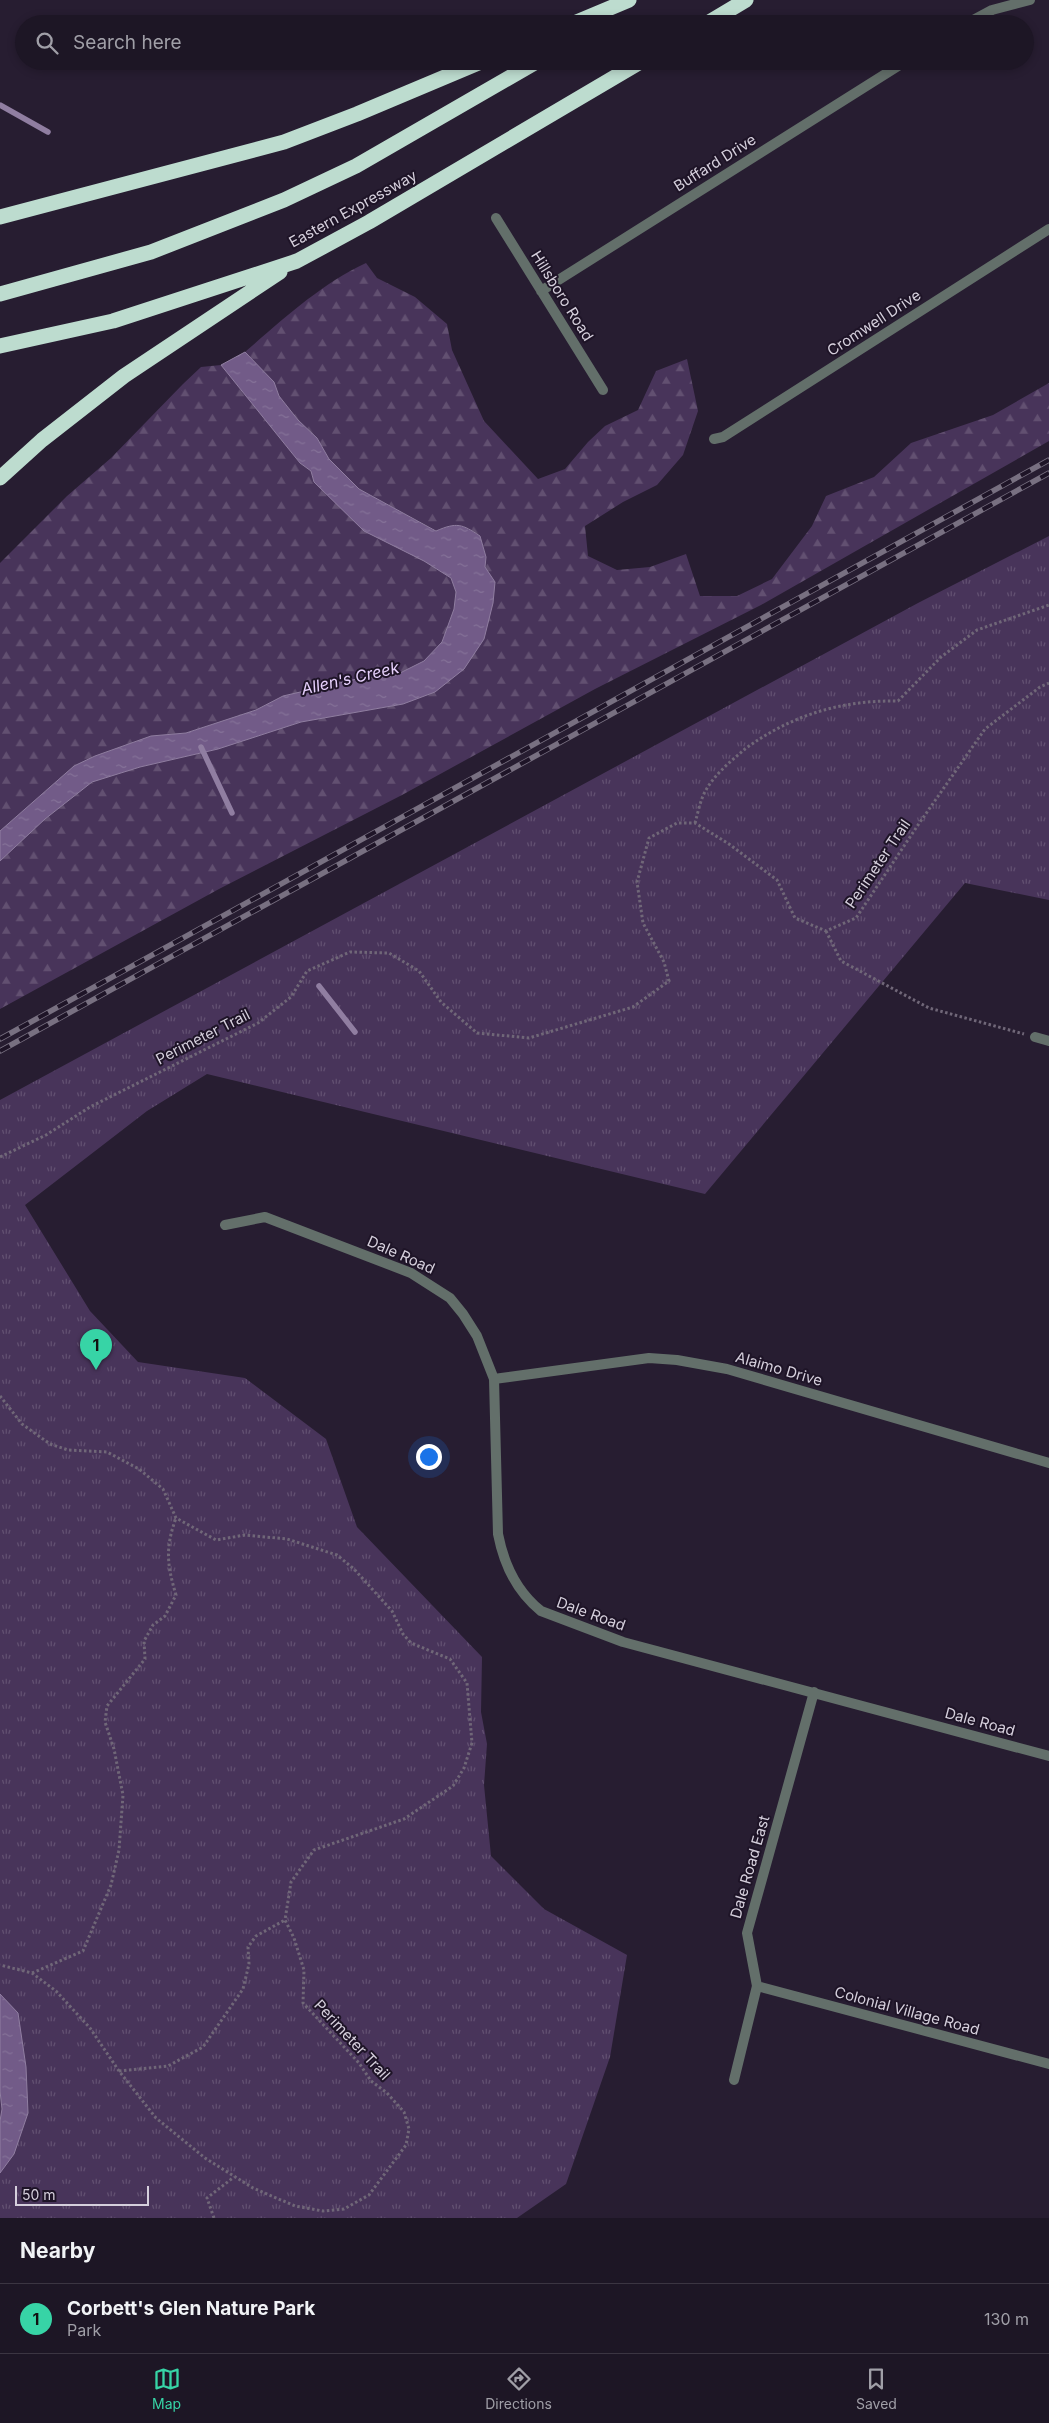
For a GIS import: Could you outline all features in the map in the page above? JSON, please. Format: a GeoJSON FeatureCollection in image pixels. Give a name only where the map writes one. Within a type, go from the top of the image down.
{"type":"FeatureCollection","features":[{"type":"Feature","properties":{"kind":"highway"},"geometry":{"type":"LineString","coordinates":[[593,15],[629,0]]}},
{"type":"Feature","properties":{"kind":"highway"},"geometry":{"type":"LineString","coordinates":[[615,15],[639,0]]}},
{"type":"Feature","properties":{"kind":"highway"},"geometry":{"type":"LineString","coordinates":[[721,15],[746,0]]}},
{"type":"Feature","properties":{"kind":"highway"},"geometry":{"type":"LineString","coordinates":[[0,217],[284,142],[462,70]]}},
{"type":"Feature","properties":{"kind":"highway"},"geometry":{"type":"LineString","coordinates":[[0,294],[150,252],[284,200],[356,166],[522,70]]}},
{"type":"Feature","properties":{"kind":"highway","name":"Eastern Expressway"},"geometry":{"type":"LineString","coordinates":[[0,346],[113,321],[297,261],[370,222],[627,70]]}},
{"type":"Feature","properties":{"kind":"highway"},"geometry":{"type":"LineString","coordinates":[[0,478],[42,440],[124,376],[297,261]]}},
{"type":"Feature","properties":{"kind":"street"},"geometry":{"type":"LineString","coordinates":[[983,15],[992,10],[1030,0]]}},
{"type":"Feature","properties":{"kind":"street","name":"Buffard Drive"},"geometry":{"type":"LineString","coordinates":[[541,291],[892,70]]}},
{"type":"Feature","properties":{"kind":"street","name":"Hillsboro Road"},"geometry":{"type":"LineString","coordinates":[[496,218],[603,390]]}},
{"type":"Feature","properties":{"kind":"street","name":"Cromwell Drive"},"geometry":{"type":"LineString","coordinates":[[714,439],[723,437],[1049,230]]}},
{"type":"Feature","properties":{"kind":"street"},"geometry":{"type":"LineString","coordinates":[[1035,1037],[1049,1041]]}},
{"type":"Feature","properties":{"kind":"street","name":"Dale Road"},"geometry":{"type":"LineString","coordinates":[[225,1224],[265,1217],[411,1274],[450,1298],[464,1314],[477,1336],[494,1379],[498,1534],[509,1571],[530,1602],[553,1618],[622,1642],[1049,1756]]}},
{"type":"Feature","properties":{"kind":"street","name":"Alaimo Drive"},"geometry":{"type":"LineString","coordinates":[[494,1379],[649,1358],[677,1360],[727,1369],[1049,1463]]}},
{"type":"Feature","properties":{"kind":"street","name":"Dale Road East"},"geometry":{"type":"LineString","coordinates":[[734,2080],[757,1986],[747,1933],[814,1692]]}},
{"type":"Feature","properties":{"kind":"street","name":"Colonial Village Road"},"geometry":{"type":"LineString","coordinates":[[757,1986],[1049,2064]]}},
{"type":"Feature","properties":{"kind":"path"},"geometry":{"type":"LineString","coordinates":[[1035,1037],[930,1008],[841,962],[826,931],[795,918],[777,880],[729,844],[695,823],[706,791],[728,762],[760,738],[798,717],[837,706],[873,701],[898,701],[940,657],[977,630],[1049,605]]}},
{"type":"Feature","properties":{"kind":"path","name":"Perimeter Trail"},"geometry":{"type":"LineString","coordinates":[[826,931],[856,918],[923,817],[985,729],[1040,687],[1049,683]]}},
{"type":"Feature","properties":{"kind":"path","name":"Perimeter Trail"},"geometry":{"type":"LineString","coordinates":[[0,1157],[46,1135],[90,1107],[258,1023],[290,997],[307,971],[350,952],[389,953],[419,971],[441,1002],[477,1033],[529,1038],[633,1007],[669,981],[664,962],[643,922],[637,882],[649,838],[677,823],[695,823]]}},
{"type":"Feature","properties":{"kind":"path"},"geometry":{"type":"LineString","coordinates":[[0,1396],[22,1424],[50,1444],[68,1450],[107,1452],[140,1469],[163,1489],[176,1518],[216,1540],[245,1535],[287,1539],[337,1555],[354,1569],[392,1611],[403,1634],[411,1643],[450,1659],[467,1682],[472,1743],[464,1768],[453,1786],[404,1819],[314,1850],[291,1882],[285,1920],[256,1936],[248,1947],[249,1964],[243,1989],[202,2047],[168,2066],[119,2071]]}},
{"type":"Feature","properties":{"kind":"path"},"geometry":{"type":"LineString","coordinates":[[32,1973],[82,1951],[111,1885],[119,1850],[123,1795],[114,1749],[105,1722],[107,1706],[144,1660],[144,1641],[153,1625],[165,1616],[176,1595],[168,1570],[168,1540],[176,1518]]}},
{"type":"Feature","properties":{"kind":"path","name":"Perimeter Trail"},"geometry":{"type":"LineString","coordinates":[[0,1965],[32,1973],[56,1991],[90,2028],[119,2071],[156,2118],[205,2158],[253,2188],[295,2206],[324,2211],[344,2209],[369,2196],[406,2145],[409,2129],[404,2112],[387,2093],[371,2082],[359,2063],[303,2003],[304,1970],[294,1938],[285,1920]]}},
{"type":"Feature","properties":{"kind":"path"},"geometry":{"type":"LineString","coordinates":[[214,2218],[207,2198],[234,2177]]}},
{"type":"Feature","properties":{"kind":"green space"},"geometry":{"type":"Polygon","coordinates":[[[366,263],[377,278],[415,297],[447,324],[452,350],[484,421],[538,479],[565,469],[588,442],[605,426],[638,410],[656,371],[687,359],[698,411],[683,455],[657,485],[623,502],[585,526],[588,556],[617,570],[650,567],[686,554],[700,596],[737,596],[772,579],[812,526],[826,496],[874,477],[911,443],[993,415],[1049,383],[1049,441],[761,605],[595,689],[402,795],[219,889],[0,1009],[0,861],[45,819],[92,782],[140,767],[218,749],[301,722],[403,704],[435,692],[495,583],[485,567],[486,557],[480,536],[469,529],[454,525],[437,531],[359,489],[329,459],[317,438],[298,420],[279,396],[274,382],[245,352],[318,292],[333,281],[366,263]]]}},
{"type":"Feature","properties":{"kind":"green space"},"geometry":{"type":"Polygon","coordinates":[[[221,365],[300,463],[311,471],[314,482],[424,561],[451,578],[456,592],[454,609],[442,642],[424,661],[394,676],[361,678],[283,696],[256,710],[186,733],[151,736],[95,756],[74,766],[0,831],[0,563],[67,496],[111,458],[201,367],[221,365]]]}},
{"type":"Feature","properties":{"kind":"green space"},"geometry":{"type":"Polygon","coordinates":[[[1049,536],[1049,900],[965,883],[705,1194],[207,1074],[147,1111],[25,1205],[90,1311],[138,1362],[245,1378],[326,1439],[357,1527],[482,1657],[481,1712],[487,1744],[484,1785],[491,1856],[544,1909],[627,1955],[610,2057],[566,2184],[517,2218],[0,2218],[0,1100],[918,603],[1049,536]]]}},
{"type":"Feature","properties":{"kind":"water"},"geometry":{"type":"Polygon","coordinates":[[[245,352],[274,382],[279,396],[298,420],[317,438],[329,459],[359,489],[436,531],[454,525],[464,527],[480,536],[486,557],[485,567],[495,582],[493,603],[484,639],[464,669],[435,692],[403,704],[301,722],[218,749],[140,767],[92,782],[45,819],[0,861],[0,831],[74,766],[95,756],[151,736],[186,733],[256,710],[283,696],[361,678],[394,676],[424,661],[442,642],[454,609],[456,592],[451,578],[424,561],[364,531],[314,482],[311,471],[300,463],[221,365],[245,352]]]}},
{"type":"Feature","properties":{"kind":"water"},"geometry":{"type":"Polygon","coordinates":[[[0,1994],[18,2013],[26,2067],[28,2113],[14,2154],[0,2173],[0,2121],[2,2109],[0,2091],[0,1994]]]}},
{"type":"Feature","properties":{"kind":"waterway","name":"Allen's Creek"},"geometry":{"type":"LineString","coordinates":[[0,105],[48,132]]}},
{"type":"Feature","properties":{"kind":"waterway"},"geometry":{"type":"LineString","coordinates":[[201,747],[232,813]]}},
{"type":"Feature","properties":{"kind":"waterway"},"geometry":{"type":"LineString","coordinates":[[319,986],[355,1032]]}},
{"type":"Feature","properties":{"kind":"railway"},"geometry":{"type":"LineString","coordinates":[[0,1039],[1049,460]]}},
{"type":"Feature","properties":{"kind":"railway"},"geometry":{"type":"LineString","coordinates":[[0,1051],[1049,473]]}},
{"type":"Feature","properties":{"kind":"place","name":"Corbett's Glen Nature Park"},"geometry":{"type":"Point","coordinates":[96,1370]}}]}
